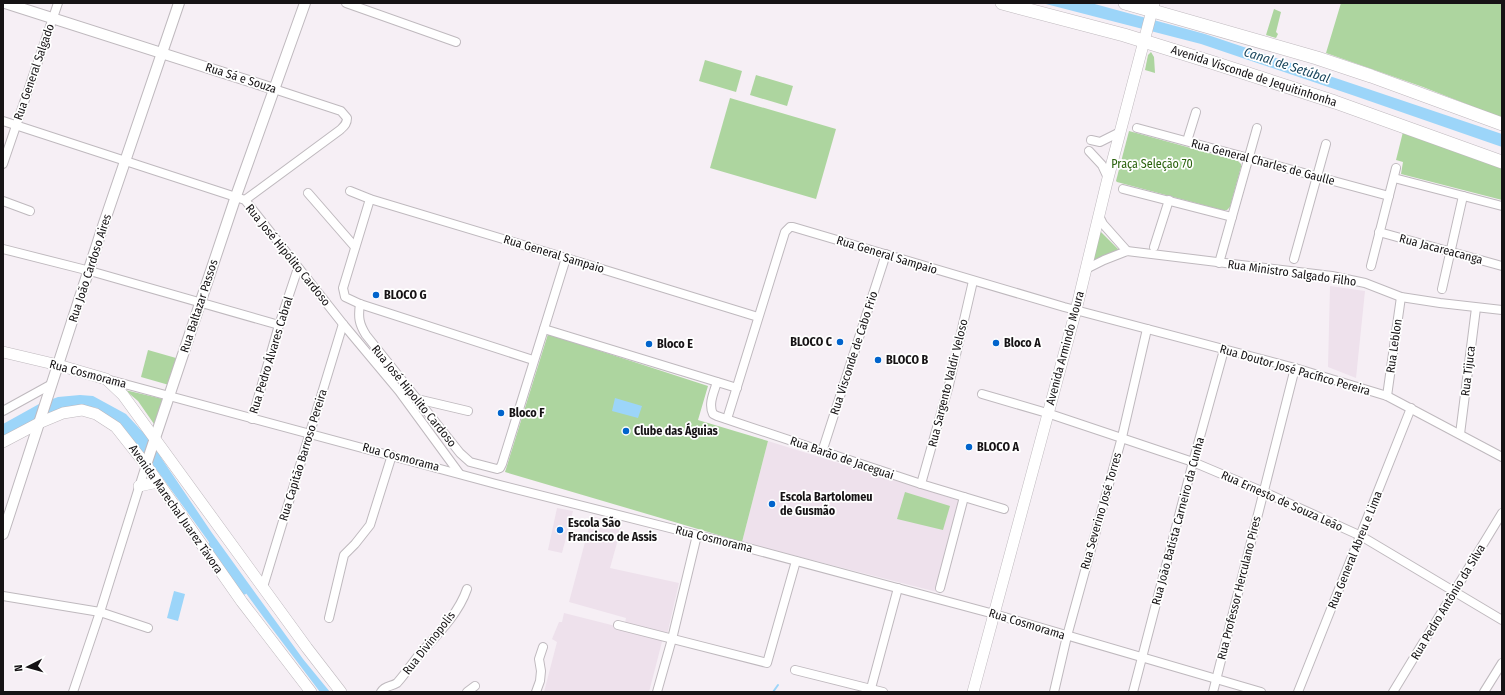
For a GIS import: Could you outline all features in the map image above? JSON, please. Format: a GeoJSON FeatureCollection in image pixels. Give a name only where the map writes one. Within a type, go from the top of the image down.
{"type":"FeatureCollection","features":[{"type":"Feature","properties":{"kind":"main road","name":"Avenida Visconde de Jequitinhonha"},"geometry":{"type":"LineString","coordinates":[[1002,3],[1145,36],[1502,162]]}},
{"type":"Feature","properties":{"kind":"main road"},"geometry":{"type":"LineString","coordinates":[[1125,3],[1317,58],[1372,76],[1502,124]]}},
{"type":"Feature","properties":{"kind":"main road","name":"Avenida Armindo Moura"},"geometry":{"type":"LineString","coordinates":[[973,692],[1076,310],[1108,178],[1152,10]]}},
{"type":"Feature","properties":{"kind":"main road","name":"Rua Cosmorama"},"geometry":{"type":"LineString","coordinates":[[3,352],[58,365],[106,379]]}},
{"type":"Feature","properties":{"kind":"main road","name":"Avenida Marechal Juarez Távora"},"geometry":{"type":"LineString","coordinates":[[106,379],[123,394],[307,648],[341,692]]}},
{"type":"Feature","properties":{"kind":"main road","name":"Avenida Marechal Juarez Távora"},"geometry":{"type":"LineString","coordinates":[[3,442],[40,420],[63,413],[82,410],[96,414],[116,427],[146,463],[242,602],[311,692]]}},
{"type":"Feature","properties":{"kind":"main road"},"geometry":{"type":"LineString","coordinates":[[139,486],[158,482]]}},
{"type":"Feature","properties":{"kind":"street","name":"Rua Sá e Souza"},"geometry":{"type":"LineString","coordinates":[[5,3],[26,6],[53,18],[341,111],[347,118],[346,125],[340,130],[240,198]]}},
{"type":"Feature","properties":{"kind":"street","name":"Rua General Salgado"},"geometry":{"type":"LineString","coordinates":[[3,164],[58,3]]}},
{"type":"Feature","properties":{"kind":"street","name":"Rua João Cardoso Aires"},"geometry":{"type":"LineString","coordinates":[[3,534],[126,161],[139,114],[179,3]]}},
{"type":"Feature","properties":{"kind":"street","name":"Rua Baltazar Passos"},"geometry":{"type":"LineString","coordinates":[[73,692],[100,612],[146,463],[201,302],[240,198],[274,89],[305,3]]}},
{"type":"Feature","properties":{"kind":"street"},"geometry":{"type":"LineString","coordinates":[[346,3],[456,42]]}},
{"type":"Feature","properties":{"kind":"street"},"geometry":{"type":"LineString","coordinates":[[1187,141],[1196,112]]}},
{"type":"Feature","properties":{"kind":"street","name":"Rua José Hipólito Cardoso"},"geometry":{"type":"LineString","coordinates":[[3,121],[240,198],[399,391],[459,473]]}},
{"type":"Feature","properties":{"kind":"street","name":"Rua General Charles de Gaulle"},"geometry":{"type":"LineString","coordinates":[[1137,128],[1389,196]]}},
{"type":"Feature","properties":{"kind":"street"},"geometry":{"type":"LineString","coordinates":[[1219,263],[1257,128]]}},
{"type":"Feature","properties":{"kind":"street"},"geometry":{"type":"LineString","coordinates":[[1108,178],[1102,165],[1092,154],[1100,142],[1120,132]]}},
{"type":"Feature","properties":{"kind":"street"},"geometry":{"type":"LineString","coordinates":[[1091,140],[1100,142]]}},
{"type":"Feature","properties":{"kind":"street"},"geometry":{"type":"LineString","coordinates":[[1294,259],[1326,144]]}},
{"type":"Feature","properties":{"kind":"street"},"geometry":{"type":"LineString","coordinates":[[1371,266],[1396,168]]}},
{"type":"Feature","properties":{"kind":"street"},"geometry":{"type":"LineString","coordinates":[[1394,178],[1502,206]]}},
{"type":"Feature","properties":{"kind":"street"},"geometry":{"type":"LineString","coordinates":[[1123,189],[1232,217]]}},
{"type":"Feature","properties":{"kind":"street","name":"Rua General Sampaio"},"geometry":{"type":"LineString","coordinates":[[350,192],[758,318]]}},
{"type":"Feature","properties":{"kind":"street"},"geometry":{"type":"LineString","coordinates":[[308,193],[355,247]]}},
{"type":"Feature","properties":{"kind":"street"},"geometry":{"type":"LineString","coordinates":[[1442,289],[1463,196]]}},
{"type":"Feature","properties":{"kind":"street"},"geometry":{"type":"LineString","coordinates":[[370,199],[343,288],[345,297],[360,304],[533,360],[566,258]]}},
{"type":"Feature","properties":{"kind":"street"},"geometry":{"type":"LineString","coordinates":[[1154,247],[1169,200]]}},
{"type":"Feature","properties":{"kind":"street"},"geometry":{"type":"LineString","coordinates":[[3,201],[30,211]]}},
{"type":"Feature","properties":{"kind":"street"},"geometry":{"type":"LineString","coordinates":[[1099,216],[1103,224],[1127,251]]}},
{"type":"Feature","properties":{"kind":"street","name":"Rua General Sampaio"},"geometry":{"type":"LineString","coordinates":[[727,419],[785,232],[790,227],[1076,310]]}},
{"type":"Feature","properties":{"kind":"street","name":"Rua Jacareacanga"},"geometry":{"type":"LineString","coordinates":[[1379,232],[1502,266]]}},
{"type":"Feature","properties":{"kind":"street"},"geometry":{"type":"LineString","coordinates":[[3,248],[90,271],[279,325]]}},
{"type":"Feature","properties":{"kind":"street","name":"Rua Ministro Salgado Filho"},"geometry":{"type":"LineString","coordinates":[[1086,269],[1127,251],[1332,276],[1365,283],[1401,296],[1476,308],[1502,310]]}},
{"type":"Feature","properties":{"kind":"street","name":"Rua Visconde de Cabo Frio"},"geometry":{"type":"LineString","coordinates":[[822,452],[886,254]]}},
{"type":"Feature","properties":{"kind":"street","name":"Rua Pedro Álvares Cabral"},"geometry":{"type":"LineString","coordinates":[[252,419],[279,325],[298,268]]}},
{"type":"Feature","properties":{"kind":"street","name":"Rua Sargento Valdir Veloso"},"geometry":{"type":"LineString","coordinates":[[921,484],[949,385],[973,281]]}},
{"type":"Feature","properties":{"kind":"street","name":"Rua Leblon"},"geometry":{"type":"LineString","coordinates":[[1387,396],[1401,296]]}},
{"type":"Feature","properties":{"kind":"street","name":"Rua José Hipolito Cardoso"},"geometry":{"type":"LineString","coordinates":[[360,304],[358,318],[360,327],[463,457],[470,462],[494,469],[500,468],[533,360]]}},
{"type":"Feature","properties":{"kind":"street","name":"Rua Tijuca"},"geometry":{"type":"LineString","coordinates":[[1460,434],[1476,308]]}},
{"type":"Feature","properties":{"kind":"street","name":"Rua Doutor José Pacífico Pereira"},"geometry":{"type":"LineString","coordinates":[[1076,310],[1295,368],[1387,396],[1502,457]]}},
{"type":"Feature","properties":{"kind":"street","name":"Rua Capitão Barroso Pereira"},"geometry":{"type":"LineString","coordinates":[[263,586],[343,324]]}},
{"type":"Feature","properties":{"kind":"street"},"geometry":{"type":"LineString","coordinates":[[544,329],[737,388]]}},
{"type":"Feature","properties":{"kind":"street","name":"Rua Severino José Torres"},"geometry":{"type":"LineString","coordinates":[[1054,692],[1067,636],[1122,437],[1147,329]]}},
{"type":"Feature","properties":{"kind":"street","name":"Rua João Batista Carneiro da Cunha"},"geometry":{"type":"LineString","coordinates":[[1133,692],[1224,350]]}},
{"type":"Feature","properties":{"kind":"street","name":"Rua Professor Herculano Pires"},"geometry":{"type":"LineString","coordinates":[[1213,692],[1295,368]]}},
{"type":"Feature","properties":{"kind":"street","name":"Rua Cosmorama"},"geometry":{"type":"LineString","coordinates":[[106,379],[252,419],[796,560],[994,614],[1261,692]]}},
{"type":"Feature","properties":{"kind":"street","name":"Rua Barão de Jaceguai"},"geometry":{"type":"LineString","coordinates":[[717,382],[712,400],[711,409],[713,414],[822,452],[1004,509]]}},
{"type":"Feature","properties":{"kind":"street"},"geometry":{"type":"LineString","coordinates":[[3,411],[50,389]]}},
{"type":"Feature","properties":{"kind":"street","name":"Rua Ernesto de Souza Leão"},"geometry":{"type":"LineString","coordinates":[[982,394],[1122,437],[1193,462],[1264,492],[1361,536],[1502,620]]}},
{"type":"Feature","properties":{"kind":"street"},"geometry":{"type":"LineString","coordinates":[[417,399],[468,411]]}},
{"type":"Feature","properties":{"kind":"street","name":"Rua General Abreu e Lima"},"geometry":{"type":"LineString","coordinates":[[1298,692],[1411,408]]}},
{"type":"Feature","properties":{"kind":"street"},"geometry":{"type":"LineString","coordinates":[[14,436],[26,441],[30,452]]}},
{"type":"Feature","properties":{"kind":"street"},"geometry":{"type":"LineString","coordinates":[[329,618],[344,555],[370,525],[392,455]]}},
{"type":"Feature","properties":{"kind":"street"},"geometry":{"type":"LineString","coordinates":[[940,588],[964,497]]}},
{"type":"Feature","properties":{"kind":"street","name":"Rua Pedro Antônio da Silva"},"geometry":{"type":"LineString","coordinates":[[1393,692],[1455,592],[1502,512]]}},
{"type":"Feature","properties":{"kind":"street"},"geometry":{"type":"LineString","coordinates":[[657,692],[672,639],[697,535]]}},
{"type":"Feature","properties":{"kind":"street"},"geometry":{"type":"LineString","coordinates":[[618,625],[767,662],[796,560]]}},
{"type":"Feature","properties":{"kind":"street"},"geometry":{"type":"LineString","coordinates":[[870,690],[898,588]]}},
{"type":"Feature","properties":{"kind":"street","name":"Rua Divinopolis"},"geometry":{"type":"LineString","coordinates":[[382,690],[394,686],[434,640],[459,605],[467,589]]}},
{"type":"Feature","properties":{"kind":"street"},"geometry":{"type":"LineString","coordinates":[[3,596],[100,612],[148,628]]}},
{"type":"Feature","properties":{"kind":"street"},"geometry":{"type":"LineString","coordinates":[[536,692],[540,681],[541,671],[539,659],[543,647]]}},
{"type":"Feature","properties":{"kind":"street"},"geometry":{"type":"LineString","coordinates":[[1484,692],[1502,663]]}},
{"type":"Feature","properties":{"kind":"street"},"geometry":{"type":"LineString","coordinates":[[795,670],[870,690],[883,692]]}},
{"type":"Feature","properties":{"kind":"street"},"geometry":{"type":"LineString","coordinates":[[467,692],[475,686]]}},
{"type":"Feature","properties":{"kind":"shaded area"},"geometry":{"type":"Polygon","coordinates":[[[1330,286],[1365,291],[1356,378],[1328,367],[1330,286]]]}},
{"type":"Feature","properties":{"kind":"shaded area"},"geometry":{"type":"Polygon","coordinates":[[[768,441],[961,501],[937,592],[742,542],[768,441]]]}},
{"type":"Feature","properties":{"kind":"shaded area","name":"Escola São Francisco de Assis"},"geometry":{"type":"Polygon","coordinates":[[[557,508],[573,511],[562,553],[548,550],[557,508]]]}},
{"type":"Feature","properties":{"kind":"shaded area"},"geometry":{"type":"Polygon","coordinates":[[[592,516],[622,525],[610,568],[679,583],[667,635],[625,623],[626,618],[569,602],[592,516]]]}},
{"type":"Feature","properties":{"kind":"shaded area"},"geometry":{"type":"Polygon","coordinates":[[[564,613],[663,638],[649,692],[544,692],[557,642],[552,639],[559,622],[562,622],[564,613]]]}},
{"type":"Feature","properties":{"kind":"green space"},"geometry":{"type":"Polygon","coordinates":[[[1341,3],[1502,3],[1502,118],[1423,87],[1326,53],[1341,3]]]}},
{"type":"Feature","properties":{"kind":"green space"},"geometry":{"type":"Polygon","coordinates":[[[1274,9],[1281,12],[1276,32],[1278,34],[1276,38],[1266,35],[1274,9]]]}},
{"type":"Feature","properties":{"kind":"green space"},"geometry":{"type":"Polygon","coordinates":[[[1151,52],[1154,57],[1155,73],[1145,70],[1148,55],[1151,52]]]}},
{"type":"Feature","properties":{"kind":"green space"},"geometry":{"type":"Polygon","coordinates":[[[705,60],[742,71],[736,92],[699,81],[705,60]]]}},
{"type":"Feature","properties":{"kind":"green space"},"geometry":{"type":"Polygon","coordinates":[[[756,75],[793,86],[787,106],[750,95],[756,75]]]}},
{"type":"Feature","properties":{"kind":"green space"},"geometry":{"type":"Polygon","coordinates":[[[730,98],[836,129],[816,199],[710,168],[730,98]]]}},
{"type":"Feature","properties":{"kind":"green space","name":"Praça Seleção 70"},"geometry":{"type":"Polygon","coordinates":[[[1129,131],[1238,161],[1241,164],[1241,167],[1230,207],[1227,210],[1222,210],[1117,182],[1116,181],[1129,131]]]}},
{"type":"Feature","properties":{"kind":"green space"},"geometry":{"type":"Polygon","coordinates":[[[1403,132],[1502,167],[1502,200],[1401,174],[1403,162],[1396,160],[1403,132]]]}},
{"type":"Feature","properties":{"kind":"green space"},"geometry":{"type":"Polygon","coordinates":[[[1100,231],[1119,250],[1118,252],[1093,261],[1100,231]]]}},
{"type":"Feature","properties":{"kind":"green space","name":"Clube das Águias"},"geometry":{"type":"Polygon","coordinates":[[[548,334],[708,386],[698,420],[768,441],[742,542],[505,472],[548,334]]]}},
{"type":"Feature","properties":{"kind":"green space"},"geometry":{"type":"Polygon","coordinates":[[[148,350],[176,358],[169,385],[141,377],[148,350]]]}},
{"type":"Feature","properties":{"kind":"green space"},"geometry":{"type":"Polygon","coordinates":[[[125,390],[163,399],[156,423],[154,424],[138,401],[125,390]]]}},
{"type":"Feature","properties":{"kind":"green space"},"geometry":{"type":"Polygon","coordinates":[[[905,492],[950,506],[943,530],[897,519],[905,492]]]}},
{"type":"Feature","properties":{"kind":"water","name":"Canal de Setúbal"},"geometry":{"type":"Polygon","coordinates":[[[1042,3],[1091,3],[1205,34],[1502,134],[1502,147],[1201,44],[1042,3]]]}},
{"type":"Feature","properties":{"kind":"water"},"geometry":{"type":"Polygon","coordinates":[[[80,395],[93,396],[126,414],[152,442],[212,533],[303,659],[330,692],[320,692],[264,618],[159,473],[123,427],[97,408],[84,406],[3,436],[3,424],[39,404],[58,397],[80,395]]]}},
{"type":"Feature","properties":{"kind":"water"},"geometry":{"type":"Polygon","coordinates":[[[615,398],[642,406],[638,418],[612,411],[615,398]]]}},
{"type":"Feature","properties":{"kind":"water"},"geometry":{"type":"Polygon","coordinates":[[[174,591],[185,594],[178,621],[167,618],[174,591]]]}},
{"type":"Feature","properties":{"kind":"waterway"},"geometry":{"type":"LineString","coordinates":[[212,545],[225,567],[244,591]]}},
{"type":"Feature","properties":{"kind":"waterway"},"geometry":{"type":"LineString","coordinates":[[773,692],[778,685]]}},
{"type":"Feature","properties":{"kind":"place","name":"BLOCO G"},"geometry":{"type":"Point","coordinates":[376,295]}},
{"type":"Feature","properties":{"kind":"place","name":"BLOCO C"},"geometry":{"type":"Point","coordinates":[840,342]}},
{"type":"Feature","properties":{"kind":"place","name":"Bloco A"},"geometry":{"type":"Point","coordinates":[996,343]}},
{"type":"Feature","properties":{"kind":"place","name":"Bloco E"},"geometry":{"type":"Point","coordinates":[649,344]}},
{"type":"Feature","properties":{"kind":"place","name":"BLOCO B"},"geometry":{"type":"Point","coordinates":[878,360]}},
{"type":"Feature","properties":{"kind":"place","name":"Bloco F"},"geometry":{"type":"Point","coordinates":[501,413]}},
{"type":"Feature","properties":{"kind":"place","name":"Clube das Águias"},"geometry":{"type":"Point","coordinates":[626,431]}},
{"type":"Feature","properties":{"kind":"place","name":"BLOCO A"},"geometry":{"type":"Point","coordinates":[969,447]}},
{"type":"Feature","properties":{"kind":"place","name":"Escola Bartolomeu de Gusmão"},"geometry":{"type":"Point","coordinates":[772,504]}},
{"type":"Feature","properties":{"kind":"place","name":"Escola São Francisco de Assis"},"geometry":{"type":"Point","coordinates":[560,530]}}]}
